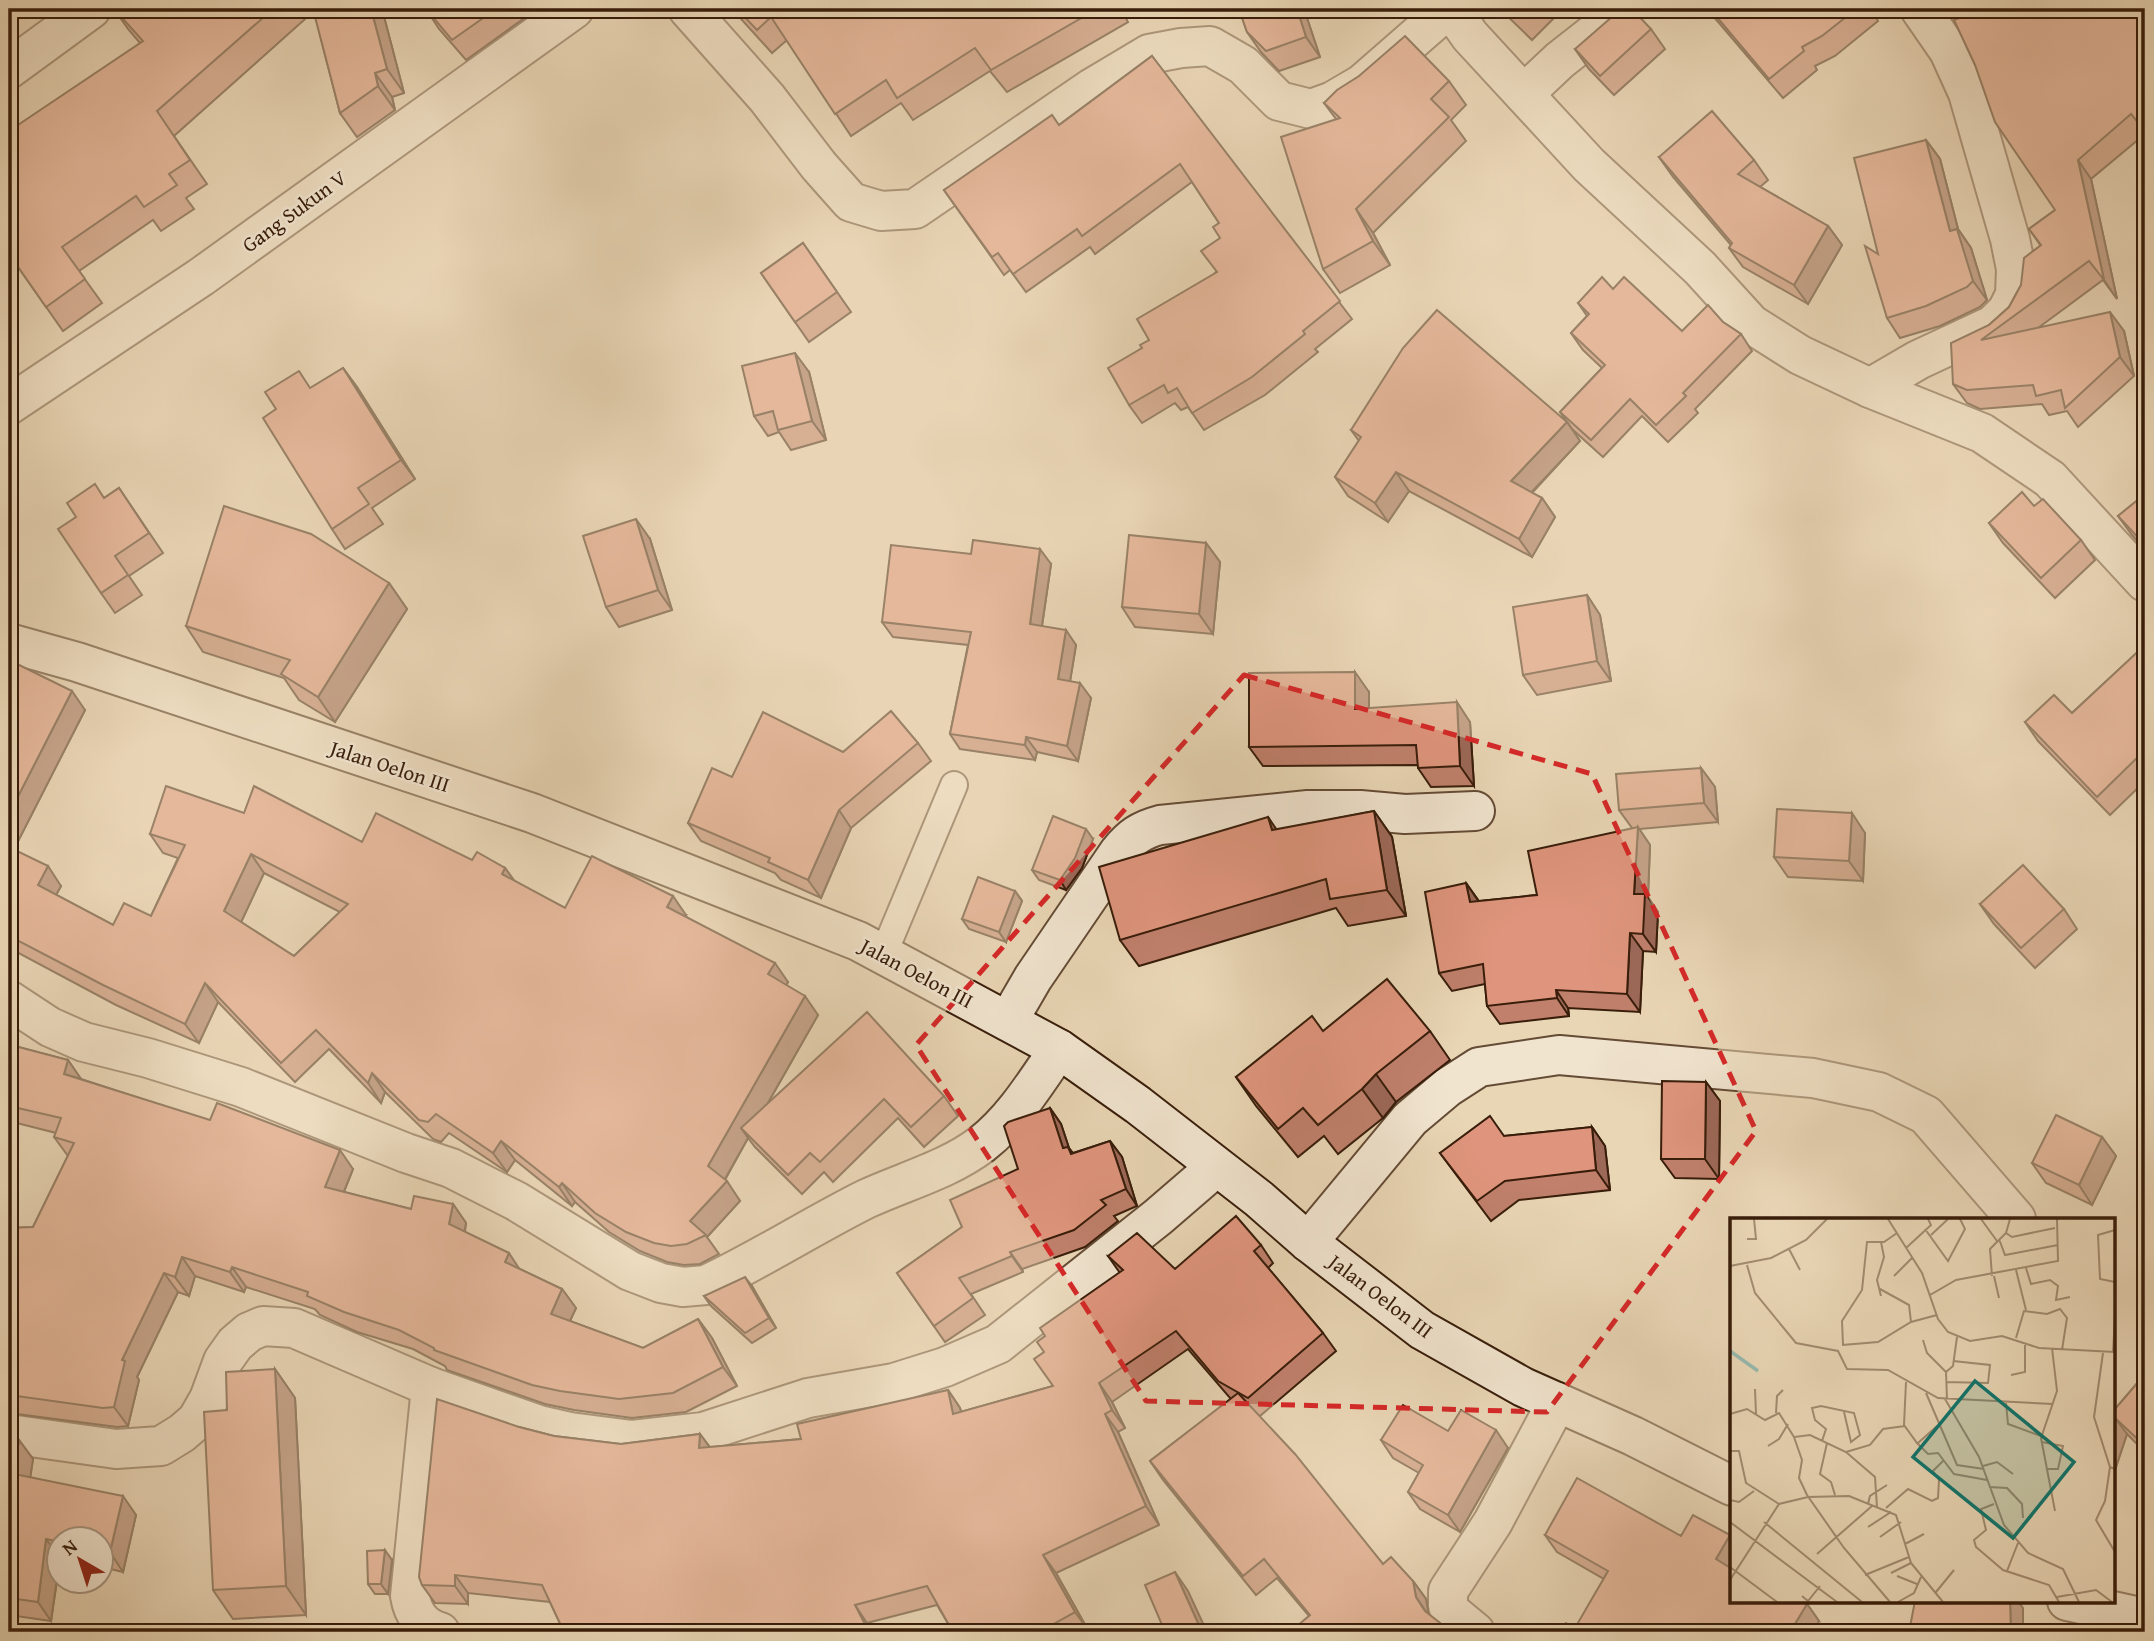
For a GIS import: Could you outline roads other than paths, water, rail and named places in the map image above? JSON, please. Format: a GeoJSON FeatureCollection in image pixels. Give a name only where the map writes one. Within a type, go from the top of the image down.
{"type":"FeatureCollection","features":[{"type":"Feature","properties":{"kind":"street"},"geometry":{"type":"LineString","coordinates":[[9,69],[90,9]]}},
{"type":"Feature","properties":{"kind":"street","name":"Gang Sukun V"},"geometry":{"type":"LineString","coordinates":[[9,405],[201,277],[574,9]]}},
{"type":"Feature","properties":{"kind":"street"},"geometry":{"type":"LineString","coordinates":[[688,9],[767,98],[819,166],[851,202],[881,211],[915,209],[1092,88],[1149,54],[1181,48],[1210,47],[1243,65],[1279,101],[1311,109],[1362,84],[1449,9],[1470,36],[1589,165],[1700,268],[1751,324],[1800,355],[1870,388],[1982,433],[2050,479],[2145,582]]}},
{"type":"Feature","properties":{"kind":"street"},"geometry":{"type":"LineString","coordinates":[[1524,94],[1560,60],[1625,9]]}},
{"type":"Feature","properties":{"kind":"street"},"geometry":{"type":"LineString","coordinates":[[1870,388],[1918,360],[1993,326],[2007,311],[2015,295],[2016,269],[2010,239],[1968,93],[1949,51],[1920,9]]}},
{"type":"Feature","properties":{"kind":"street","name":"Jalan Oelon III"},"geometry":{"type":"LineString","coordinates":[[9,643],[90,666],[532,813],[845,936],[1059,1049],[1138,1105],[1422,1330],[1523,1387],[1633,1436],[1730,1485]]}},
{"type":"Feature","properties":{"kind":"street"},"geometry":{"type":"LineString","coordinates":[[1008,1021],[1033,978],[1119,852],[1131,838],[1145,829],[1160,825],[1308,810],[1360,810],[1405,814],[1475,811]]}},
{"type":"Feature","properties":{"kind":"street"},"geometry":{"type":"LineString","coordinates":[[9,1000],[50,1027],[84,1042],[148,1058],[241,1087],[406,1153],[451,1168],[516,1201],[631,1271],[661,1283],[682,1287],[706,1285],[730,1274],[793,1237],[868,1199],[959,1160],[1003,1124],[1059,1049]]}},
{"type":"Feature","properties":{"kind":"street"},"geometry":{"type":"LineString","coordinates":[[1308,1242],[1410,1119],[1448,1087],[1479,1067],[1559,1055],[1812,1078],[1879,1092],[1915,1107],[1926,1115],[2015,1218]]}},
{"type":"Feature","properties":{"kind":"street"},"geometry":{"type":"LineString","coordinates":[[9,1434],[116,1449],[161,1446],[197,1420],[209,1399],[223,1361],[234,1344],[249,1332],[263,1326],[294,1328],[431,1387],[539,1425],[632,1440],[703,1432],[807,1398],[894,1383],[945,1367],[998,1344],[1216,1167]]}},
{"type":"Feature","properties":{"kind":"street"},"geometry":{"type":"LineString","coordinates":[[431,1387],[410,1597],[412,1609],[422,1623],[440,1632]]}},
{"type":"Feature","properties":{"kind":"street"},"geometry":{"type":"LineString","coordinates":[[1475,1632],[1452,1613],[1448,1606],[1448,1591],[1493,1522],[1557,1402]]}},
{"type":"Feature","properties":{"kind":"street"},"geometry":{"type":"LineString","coordinates":[[2072,1602],[2145,1618]]}},
{"type":"Feature","properties":{"kind":"lane"},"geometry":{"type":"LineString","coordinates":[[883,955],[954,785]]}}]}
